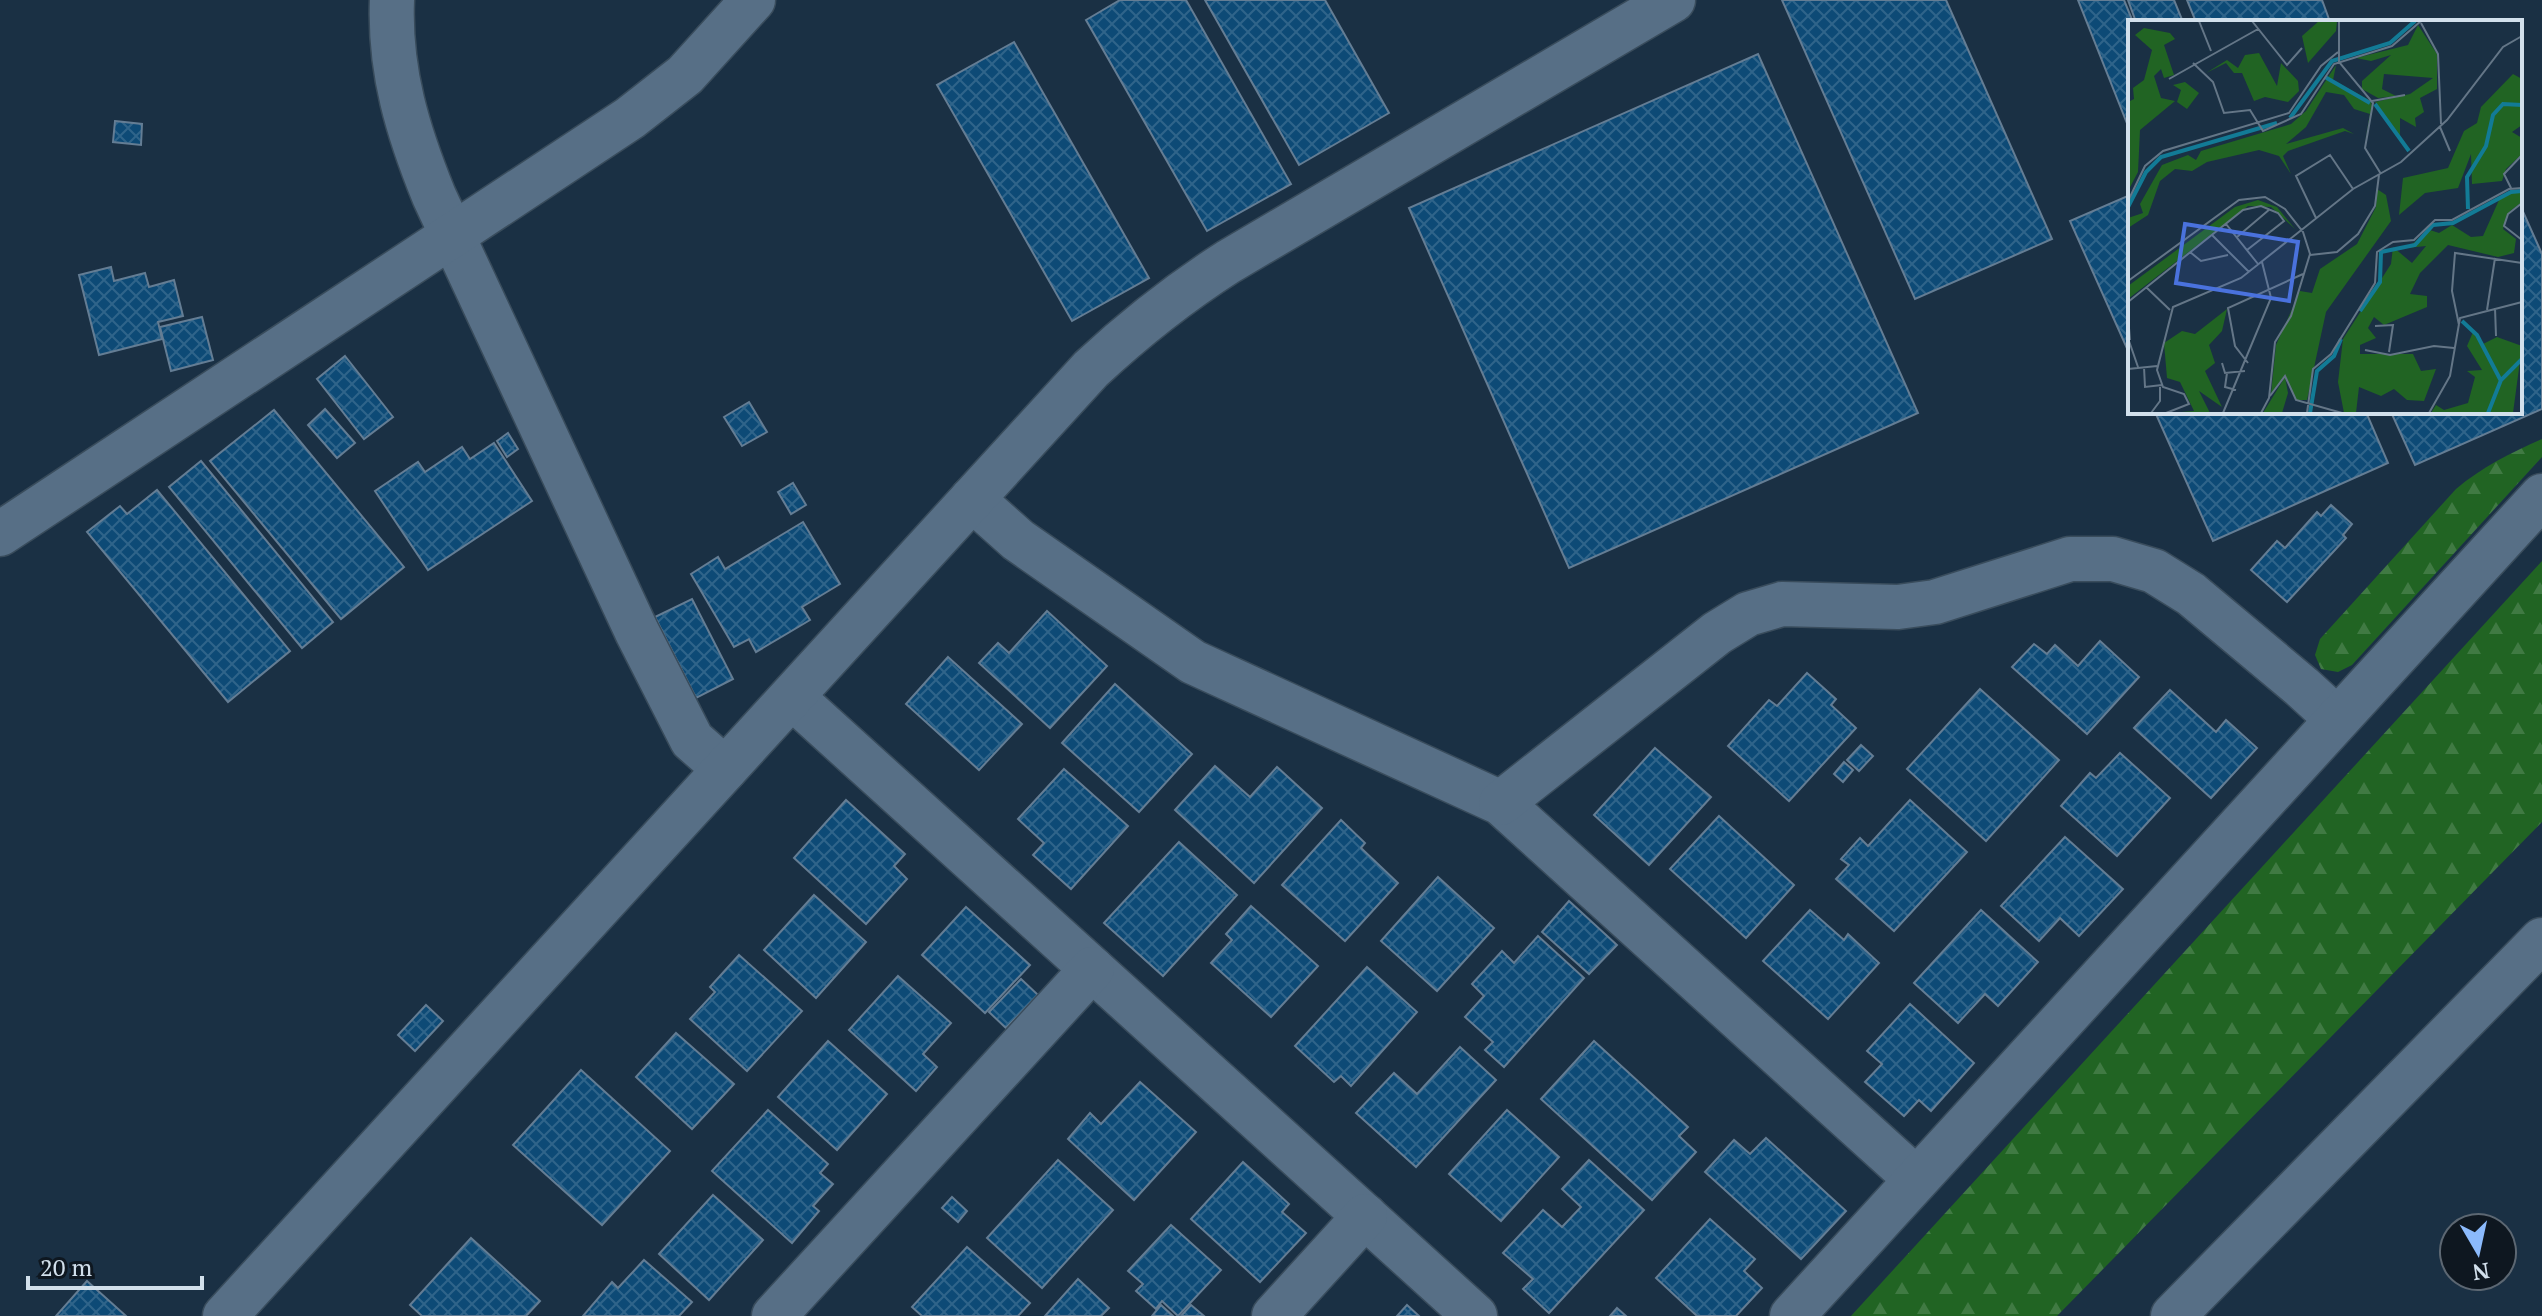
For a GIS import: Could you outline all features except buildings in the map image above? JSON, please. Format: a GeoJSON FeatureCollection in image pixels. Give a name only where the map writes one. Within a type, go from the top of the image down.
{"type":"FeatureCollection","features":[{"type":"Feature","properties":{"kind":"street"},"geometry":{"type":"LineString","coordinates":[[392,0],[395,70],[409,135],[452,236],[637,632],[692,740],[725,769]]}},
{"type":"Feature","properties":{"kind":"street"},"geometry":{"type":"LineString","coordinates":[[0,534],[659,97],[685,75],[753,0]]}},
{"type":"Feature","properties":{"kind":"street"},"geometry":{"type":"LineString","coordinates":[[225,1316],[1091,369],[1133,329],[1179,294],[1673,0]]}},
{"type":"Feature","properties":{"kind":"street"},"geometry":{"type":"LineString","coordinates":[[1792,1316],[2542,496]]}},
{"type":"Feature","properties":{"kind":"street"},"geometry":{"type":"LineString","coordinates":[[972,499],[1018,540],[1193,662],[1501,803],[1916,1179]]}},
{"type":"Feature","properties":{"kind":"street"},"geometry":{"type":"LineString","coordinates":[[1501,803],[1717,633],[1748,614],[1782,604],[1898,607],[1935,602],[2070,559],[2113,559],[2154,571],[2191,594],[2337,719]]}},
{"type":"Feature","properties":{"kind":"street"},"geometry":{"type":"LineString","coordinates":[[792,697],[1475,1316]]}},
{"type":"Feature","properties":{"kind":"street"},"geometry":{"type":"LineString","coordinates":[[2173,1316],[2542,940]]}},
{"type":"Feature","properties":{"kind":"street"},"geometry":{"type":"LineString","coordinates":[[774,1316],[1092,969]]}},
{"type":"Feature","properties":{"kind":"street"},"geometry":{"type":"LineString","coordinates":[[1274,1316],[1365,1216]]}},
{"type":"Feature","properties":{"kind":"green space"},"geometry":{"type":"Polygon","coordinates":[[[2542,439],[2542,457],[2352,665],[2338,672],[2321,669],[2315,655],[2320,639],[2456,489],[2497,461],[2542,439]]]}},
{"type":"Feature","properties":{"kind":"green space"},"geometry":{"type":"Polygon","coordinates":[[[2542,561],[2542,822],[2057,1316],[1851,1316],[2542,561]]]}}]}
